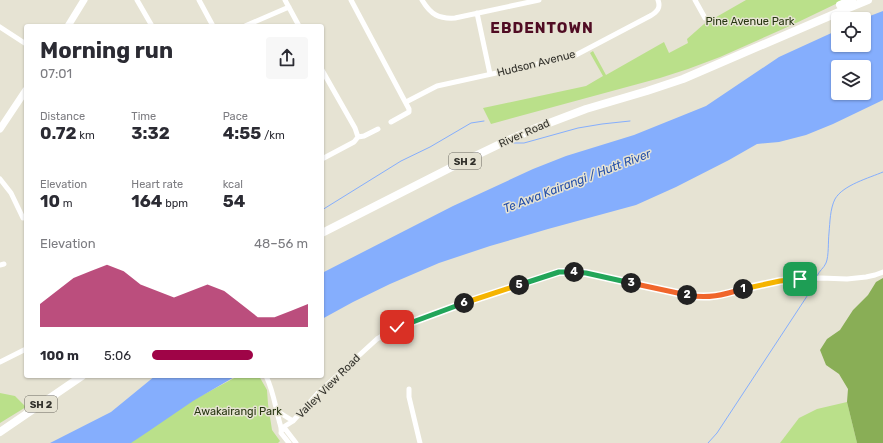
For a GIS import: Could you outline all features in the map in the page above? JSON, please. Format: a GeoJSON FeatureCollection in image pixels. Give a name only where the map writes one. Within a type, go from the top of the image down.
{"type":"FeatureCollection","features":[{"type":"Feature","properties":{"kind":"highway","name":"River Road"},"geometry":{"type":"LineString","coordinates":[[735,56],[852,0]]}},
{"type":"Feature","properties":{"kind":"highway"},"geometry":{"type":"LineString","coordinates":[[846,9],[864,0]]}},
{"type":"Feature","properties":{"kind":"highway","name":"River Road"},"geometry":{"type":"LineString","coordinates":[[324,232],[452,167],[536,128],[586,109],[667,84],[697,73],[868,0]]}},
{"type":"Feature","properties":{"kind":"highway","name":"SH 2"},"geometry":{"type":"LineString","coordinates":[[0,432],[79,378]]}},
{"type":"Feature","properties":{"kind":"main road"},"geometry":{"type":"LineString","coordinates":[[69,24],[84,0]]}},
{"type":"Feature","properties":{"kind":"main road"},"geometry":{"type":"LineString","coordinates":[[0,129],[24,93]]}},
{"type":"Feature","properties":{"kind":"street"},"geometry":{"type":"LineString","coordinates":[[137,0],[151,24]]}},
{"type":"Feature","properties":{"kind":"street"},"geometry":{"type":"LineString","coordinates":[[199,0],[212,24]]}},
{"type":"Feature","properties":{"kind":"street"},"geometry":{"type":"LineString","coordinates":[[285,0],[298,24]]}},
{"type":"Feature","properties":{"kind":"street"},"geometry":{"type":"LineString","coordinates":[[351,0],[409,109],[409,112],[391,122]]}},
{"type":"Feature","properties":{"kind":"street"},"geometry":{"type":"LineString","coordinates":[[422,0],[428,10],[432,13],[448,18],[456,18],[539,0]]}},
{"type":"Feature","properties":{"kind":"street","name":"Hudson Avenue"},"geometry":{"type":"LineString","coordinates":[[406,102],[437,86],[574,56],[657,12],[660,4],[658,0]]}},
{"type":"Feature","properties":{"kind":"street"},"geometry":{"type":"LineString","coordinates":[[695,0],[704,18]]}},
{"type":"Feature","properties":{"kind":"street"},"geometry":{"type":"LineString","coordinates":[[250,24],[289,7]]}},
{"type":"Feature","properties":{"kind":"street"},"geometry":{"type":"LineString","coordinates":[[477,13],[490,74]]}},
{"type":"Feature","properties":{"kind":"street"},"geometry":{"type":"LineString","coordinates":[[0,27],[24,43]]}},
{"type":"Feature","properties":{"kind":"street"},"geometry":{"type":"LineString","coordinates":[[324,74],[355,128],[358,137]]}},
{"type":"Feature","properties":{"kind":"street"},"geometry":{"type":"LineString","coordinates":[[324,157],[354,142],[358,137],[364,136],[378,129]]}},
{"type":"Feature","properties":{"kind":"street"},"geometry":{"type":"LineString","coordinates":[[0,180],[11,193],[24,218]]}},
{"type":"Feature","properties":{"kind":"street","name":"Valley View Road"},"geometry":{"type":"LineString","coordinates":[[282,428],[293,421],[319,392],[377,338],[397,327],[475,299],[559,272],[586,273],[705,297],[717,296],[780,281],[821,278],[847,279],[866,277],[883,272]]}},
{"type":"Feature","properties":{"kind":"street"},"geometry":{"type":"LineString","coordinates":[[0,362],[24,350]]}},
{"type":"Feature","properties":{"kind":"street"},"geometry":{"type":"LineString","coordinates":[[267,378],[270,384],[282,433],[289,443]]}},
{"type":"Feature","properties":{"kind":"street"},"geometry":{"type":"LineString","coordinates":[[409,389],[409,397],[420,443]]}},
{"type":"Feature","properties":{"kind":"street"},"geometry":{"type":"LineString","coordinates":[[277,411],[293,421]]}},
{"type":"Feature","properties":{"kind":"street"},"geometry":{"type":"LineString","coordinates":[[282,428],[286,430],[296,443]]}},
{"type":"Feature","properties":{"kind":"green space","name":"Pine Avenue Park"},"geometry":{"type":"Polygon","coordinates":[[[746,0],[844,0],[720,57],[660,78],[491,124],[483,108],[586,86],[603,76],[590,53],[593,51],[606,75],[664,42],[669,53],[688,43],[687,39],[704,24],[746,0]]]}},
{"type":"Feature","properties":{"kind":"green space"},"geometry":{"type":"Polygon","coordinates":[[[883,278],[883,443],[857,443],[847,402],[848,389],[839,374],[826,365],[820,350],[827,339],[840,330],[853,310],[868,295],[876,282],[883,278]]]}},
{"type":"Feature","properties":{"kind":"green space","name":"Awakairangi Park"},"geometry":{"type":"Polygon","coordinates":[[[234,378],[260,378],[267,390],[272,430],[280,441],[278,443],[125,443],[184,405],[234,378]]]}},
{"type":"Feature","properties":{"kind":"green space"},"geometry":{"type":"Polygon","coordinates":[[[0,393],[15,396],[26,407],[0,423],[0,393]]]}},
{"type":"Feature","properties":{"kind":"green space"},"geometry":{"type":"Polygon","coordinates":[[[847,402],[857,443],[780,443],[799,418],[817,409],[847,402]]]}},
{"type":"Feature","properties":{"kind":"water","name":"Te Awa Kairangi / Hutt River"},"geometry":{"type":"Polygon","coordinates":[[[883,11],[883,100],[806,135],[779,142],[757,144],[676,187],[636,205],[490,246],[439,263],[390,284],[324,318],[324,272],[453,206],[533,169],[566,156],[634,135],[706,106],[779,57],[831,33],[831,52],[871,52],[871,16],[883,11]]]}},
{"type":"Feature","properties":{"kind":"water"},"geometry":{"type":"Polygon","coordinates":[[[153,378],[233,378],[193,401],[131,443],[50,443],[111,412],[153,378]]]}},
{"type":"Feature","properties":{"kind":"waterway"},"geometry":{"type":"LineString","coordinates":[[324,209],[401,161],[430,147],[471,123],[484,121]]}},
{"type":"Feature","properties":{"kind":"waterway"},"geometry":{"type":"LineString","coordinates":[[513,143],[524,143],[578,128],[630,121]]}},
{"type":"Feature","properties":{"kind":"waterway"},"geometry":{"type":"LineString","coordinates":[[817,276],[827,260],[830,216],[835,199],[850,186],[883,172]]}},
{"type":"Feature","properties":{"kind":"waterway"},"geometry":{"type":"LineString","coordinates":[[708,443],[717,433],[817,281]]}},
{"type":"Feature","properties":{"kind":"district","name":"EBDENTOWN"},"geometry":{"type":"Point","coordinates":[542,28]}},
{"type":"Feature","properties":{"kind":"route"},"geometry":{"type":"LineString","coordinates":[[397,327],[475,299],[559,272],[586,273],[705,297],[727,294],[780,281],[800,279]]}}]}
